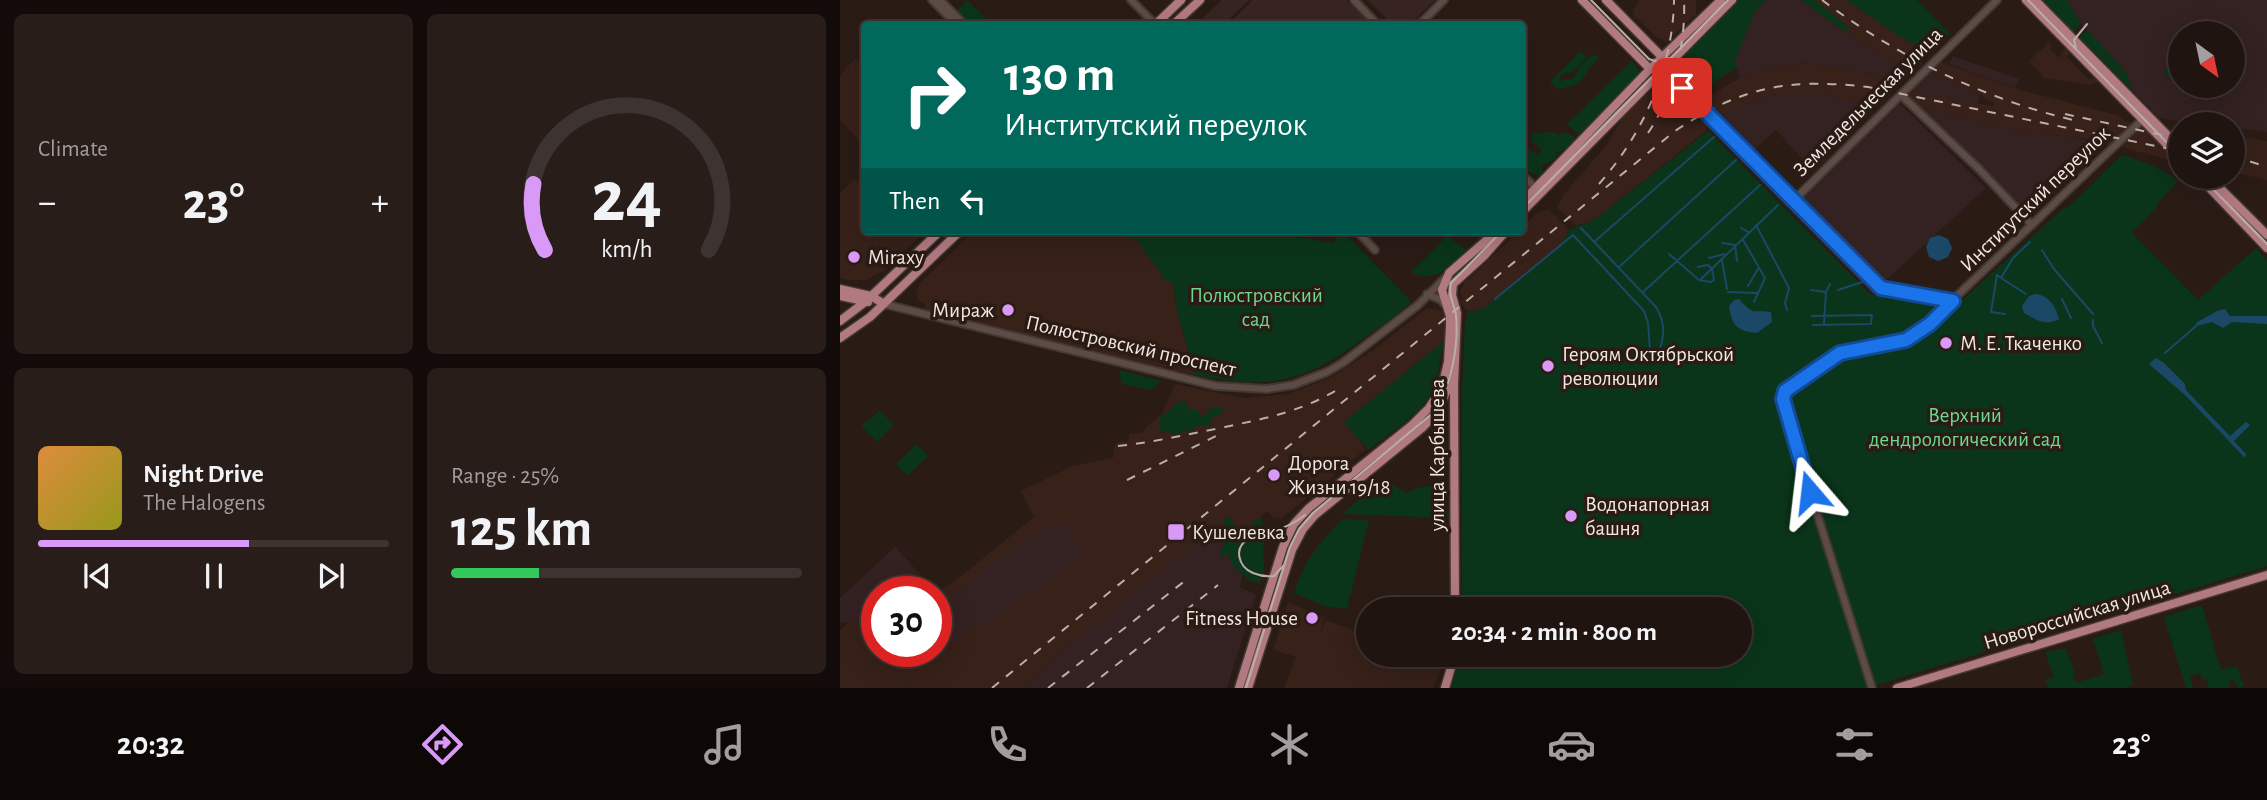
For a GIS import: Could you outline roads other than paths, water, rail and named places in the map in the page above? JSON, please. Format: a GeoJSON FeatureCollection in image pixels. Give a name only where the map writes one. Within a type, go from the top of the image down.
{"type":"FeatureCollection","features":[{"type":"Feature","properties":{"kind":"main road"},"geometry":{"type":"LineString","coordinates":[[1158,21],[1181,0]]}},
{"type":"Feature","properties":{"kind":"main road"},"geometry":{"type":"LineString","coordinates":[[1177,21],[1200,0]]}},
{"type":"Feature","properties":{"kind":"main road"},"geometry":{"type":"LineString","coordinates":[[1583,0],[1650,69],[1662,69]]}},
{"type":"Feature","properties":{"kind":"main road"},"geometry":{"type":"LineString","coordinates":[[1606,0],[1662,57],[1662,69]]}},
{"type":"Feature","properties":{"kind":"main road"},"geometry":{"type":"LineString","coordinates":[[1526,206],[1537,190],[1650,69],[1721,0]]}},
{"type":"Feature","properties":{"kind":"main road"},"geometry":{"type":"LineString","coordinates":[[1526,198],[1732,0]]}},
{"type":"Feature","properties":{"kind":"main road"},"geometry":{"type":"LineString","coordinates":[[2026,0],[2168,146]]}},
{"type":"Feature","properties":{"kind":"main road"},"geometry":{"type":"LineString","coordinates":[[2035,0],[2168,136]]}},
{"type":"Feature","properties":{"kind":"main road"},"geometry":{"type":"LineString","coordinates":[[2210,189],[2267,248]]}},
{"type":"Feature","properties":{"kind":"main road"},"geometry":{"type":"LineString","coordinates":[[2221,189],[2267,236]]}},
{"type":"Feature","properties":{"kind":"main road"},"geometry":{"type":"LineString","coordinates":[[840,321],[868,299],[936,235]]}},
{"type":"Feature","properties":{"kind":"main road"},"geometry":{"type":"LineString","coordinates":[[840,338],[860,326],[956,235]]}},
{"type":"Feature","properties":{"kind":"main road"},"geometry":{"type":"LineString","coordinates":[[1451,305],[1442,290],[1449,273],[1492,235]]}},
{"type":"Feature","properties":{"kind":"main road"},"geometry":{"type":"LineString","coordinates":[[1451,305],[1453,284],[1502,235]]}},
{"type":"Feature","properties":{"kind":"main road","name":"Полюстровский проспект"},"geometry":{"type":"LineString","coordinates":[[840,289],[884,304]]}},
{"type":"Feature","properties":{"kind":"main road","name":"Полюстровский проспект"},"geometry":{"type":"LineString","coordinates":[[840,296],[868,299]]}},
{"type":"Feature","properties":{"kind":"main road","name":"улица Карбышева"},"geometry":{"type":"LineString","coordinates":[[1451,305],[1457,313],[1452,362],[1455,597]]}},
{"type":"Feature","properties":{"kind":"main road"},"geometry":{"type":"LineString","coordinates":[[1239,688],[1283,547],[1294,524],[1309,508],[1412,425],[1429,408],[1442,388],[1452,362]]}},
{"type":"Feature","properties":{"kind":"main road"},"geometry":{"type":"LineString","coordinates":[[1248,688],[1292,550],[1303,529],[1315,515],[1437,413],[1448,390],[1452,362]]}},
{"type":"Feature","properties":{"kind":"main road","name":"Новороссийская улица"},"geometry":{"type":"LineString","coordinates":[[1897,688],[2267,575]]}},
{"type":"Feature","properties":{"kind":"main road"},"geometry":{"type":"LineString","coordinates":[[1445,688],[1451,667]]}},
{"type":"Feature","properties":{"kind":"street"},"geometry":{"type":"LineString","coordinates":[[932,0],[953,21]]}},
{"type":"Feature","properties":{"kind":"street"},"geometry":{"type":"LineString","coordinates":[[940,0],[961,21]]}},
{"type":"Feature","properties":{"kind":"street"},"geometry":{"type":"LineString","coordinates":[[1131,0],[1152,21]]}},
{"type":"Feature","properties":{"kind":"street"},"geometry":{"type":"LineString","coordinates":[[1354,0],[1374,21]]}},
{"type":"Feature","properties":{"kind":"street"},"geometry":{"type":"LineString","coordinates":[[1423,21],[1444,0]]}},
{"type":"Feature","properties":{"kind":"street","name":"Земледельческая улица"},"geometry":{"type":"LineString","coordinates":[[1794,200],[1997,0]]}},
{"type":"Feature","properties":{"kind":"street"},"geometry":{"type":"LineString","coordinates":[[1662,69],[1881,288],[1953,301]]}},
{"type":"Feature","properties":{"kind":"street"},"geometry":{"type":"LineString","coordinates":[[1901,95],[1980,170],[2032,225]]}},
{"type":"Feature","properties":{"kind":"street","name":"Институтский переулок"},"geometry":{"type":"LineString","coordinates":[[1872,688],[1800,459],[1783,395],[1795,383],[1840,353],[1898,343],[1930,324],[2142,120]]}},
{"type":"Feature","properties":{"kind":"street"},"geometry":{"type":"LineString","coordinates":[[1526,179],[1537,190]]}},
{"type":"Feature","properties":{"kind":"street"},"geometry":{"type":"LineString","coordinates":[[1361,235],[1375,250]]}},
{"type":"Feature","properties":{"kind":"street","name":"Полюстровский проспект"},"geometry":{"type":"LineString","coordinates":[[884,304],[1171,376],[1251,390],[1293,385],[1327,372],[1344,362],[1418,305],[1449,273]]}},
{"type":"Feature","properties":{"kind":"street"},"geometry":{"type":"LineString","coordinates":[[1427,294],[1453,284]]}},
{"type":"Feature","properties":{"kind":"street"},"geometry":{"type":"LineString","coordinates":[[1427,294],[1451,305]]}},
{"type":"Feature","properties":{"kind":"street"},"geometry":{"type":"LineString","coordinates":[[1418,305],[1436,298]]}},
{"type":"Feature","properties":{"kind":"water"},"geometry":{"type":"Polygon","coordinates":[[[1939,235],[1948,239],[1952,248],[1948,257],[1938,261],[1929,257],[1926,247],[1930,238],[1939,235]]]}},
{"type":"Feature","properties":{"kind":"water"},"geometry":{"type":"Polygon","coordinates":[[[2035,294],[2051,302],[2059,319],[2045,322],[2024,313],[2022,306],[2029,296],[2035,294]]]}},
{"type":"Feature","properties":{"kind":"water"},"geometry":{"type":"Polygon","coordinates":[[[1739,299],[1751,310],[1771,312],[1772,322],[1757,333],[1740,329],[1734,323],[1729,306],[1739,299]]]}},
{"type":"Feature","properties":{"kind":"water"},"geometry":{"type":"Polygon","coordinates":[[[2225,309],[2230,316],[2267,316],[2267,324],[2232,322],[2223,328],[2212,322],[2196,326],[2196,323],[2225,309]]]}},
{"type":"Feature","properties":{"kind":"water"},"geometry":{"type":"Polygon","coordinates":[[[2156,358],[2185,384],[2186,390],[2230,436],[2246,422],[2250,425],[2234,441],[2246,454],[2245,458],[2185,395],[2149,364],[2156,358]]]}},
{"type":"Feature","properties":{"kind":"waterway"},"geometry":{"type":"LineString","coordinates":[[1594,242],[1714,137]]}},
{"type":"Feature","properties":{"kind":"waterway"},"geometry":{"type":"LineString","coordinates":[[1619,267],[1736,160]]}},
{"type":"Feature","properties":{"kind":"waterway"},"geometry":{"type":"LineString","coordinates":[[1643,292],[1760,185]]}},
{"type":"Feature","properties":{"kind":"waterway"},"geometry":{"type":"LineString","coordinates":[[1700,280],[1778,205]]}},
{"type":"Feature","properties":{"kind":"waterway"},"geometry":{"type":"LineString","coordinates":[[1756,225],[1789,288],[1785,303],[1787,310]]}},
{"type":"Feature","properties":{"kind":"waterway"},"geometry":{"type":"LineString","coordinates":[[1581,228],[1656,307],[1663,329],[1659,351]]}},
{"type":"Feature","properties":{"kind":"waterway"},"geometry":{"type":"LineString","coordinates":[[1741,228],[1748,232]]}},
{"type":"Feature","properties":{"kind":"waterway"},"geometry":{"type":"LineString","coordinates":[[1495,299],[1573,235],[1644,311],[1648,323],[1650,350]]}},
{"type":"Feature","properties":{"kind":"waterway"},"geometry":{"type":"LineString","coordinates":[[1743,240],[1765,278],[1754,302]]}},
{"type":"Feature","properties":{"kind":"waterway"},"geometry":{"type":"LineString","coordinates":[[2005,314],[1991,312],[1997,275],[2001,278],[2013,258],[2030,242]]}},
{"type":"Feature","properties":{"kind":"waterway"},"geometry":{"type":"LineString","coordinates":[[1722,243],[1735,245],[1737,261]]}},
{"type":"Feature","properties":{"kind":"waterway"},"geometry":{"type":"LineString","coordinates":[[2042,250],[2054,269],[2093,314]]}},
{"type":"Feature","properties":{"kind":"waterway"},"geometry":{"type":"LineString","coordinates":[[1669,254],[1699,280],[1714,280],[1712,269],[1708,265],[1698,267]]}},
{"type":"Feature","properties":{"kind":"waterway"},"geometry":{"type":"LineString","coordinates":[[1709,258],[1725,254]]}},
{"type":"Feature","properties":{"kind":"waterway"},"geometry":{"type":"LineString","coordinates":[[1722,260],[1727,289]]}},
{"type":"Feature","properties":{"kind":"waterway"},"geometry":{"type":"LineString","coordinates":[[1748,286],[1758,269]]}},
{"type":"Feature","properties":{"kind":"waterway"},"geometry":{"type":"LineString","coordinates":[[2001,278],[2026,294]]}},
{"type":"Feature","properties":{"kind":"waterway"},"geometry":{"type":"LineString","coordinates":[[1838,290],[1865,281]]}},
{"type":"Feature","properties":{"kind":"waterway"},"geometry":{"type":"LineString","coordinates":[[1824,324],[1826,292],[1830,284]]}},
{"type":"Feature","properties":{"kind":"waterway"},"geometry":{"type":"LineString","coordinates":[[1811,290],[1826,292]]}},
{"type":"Feature","properties":{"kind":"waterway"},"geometry":{"type":"LineString","coordinates":[[1728,292],[1758,293]]}},
{"type":"Feature","properties":{"kind":"waterway"},"geometry":{"type":"LineString","coordinates":[[2062,299],[2071,318]]}},
{"type":"Feature","properties":{"kind":"waterway"},"geometry":{"type":"LineString","coordinates":[[1812,316],[1872,315],[1871,324],[1813,325]]}},
{"type":"Feature","properties":{"kind":"waterway"},"geometry":{"type":"LineString","coordinates":[[2093,320],[2093,326],[2102,343]]}},
{"type":"Feature","properties":{"kind":"waterway"},"geometry":{"type":"LineString","coordinates":[[2165,353],[2196,326]]}},
{"type":"Feature","properties":{"kind":"tram line"},"geometry":{"type":"LineString","coordinates":[[1591,0],[1649,59],[1658,62],[1669,58]]}},
{"type":"Feature","properties":{"kind":"tram line"},"geometry":{"type":"LineString","coordinates":[[1526,205],[1728,0]]}},
{"type":"Feature","properties":{"kind":"tram line"},"geometry":{"type":"LineString","coordinates":[[2028,0],[2168,144]]}},
{"type":"Feature","properties":{"kind":"tram line"},"geometry":{"type":"LineString","coordinates":[[2076,49],[2074,40],[2087,24]]}},
{"type":"Feature","properties":{"kind":"tram line"},"geometry":{"type":"LineString","coordinates":[[2213,189],[2267,244]]}},
{"type":"Feature","properties":{"kind":"tram line"},"geometry":{"type":"LineString","coordinates":[[1246,688],[1290,547],[1299,529],[1313,513],[1434,412],[1445,391],[1455,353],[1457,327],[1451,283],[1498,235]]}},
{"type":"Feature","properties":{"kind":"tram line"},"geometry":{"type":"LineString","coordinates":[[1284,565],[1274,576],[1263,576],[1248,570],[1241,562],[1239,552],[1249,539],[1283,528],[1305,515]]}},
{"type":"Feature","properties":{"kind":"railway"},"geometry":{"type":"LineString","coordinates":[[1599,184],[1629,144],[1653,99],[1668,50],[1674,0]]}},
{"type":"Feature","properties":{"kind":"railway"},"geometry":{"type":"LineString","coordinates":[[1648,133],[1657,119],[1676,69],[1683,35],[1684,0]]}},
{"type":"Feature","properties":{"kind":"railway"},"geometry":{"type":"LineString","coordinates":[[1822,0],[1880,39],[1941,73],[2006,100],[2073,120]]}},
{"type":"Feature","properties":{"kind":"railway"},"geometry":{"type":"LineString","coordinates":[[992,688],[1675,131],[1723,104],[1745,95],[1790,85],[1840,84],[1868,87],[2168,149]]}},
{"type":"Feature","properties":{"kind":"railway"},"geometry":{"type":"LineString","coordinates":[[2065,114],[2168,136]]}},
{"type":"Feature","properties":{"kind":"railway"},"geometry":{"type":"LineString","coordinates":[[2245,160],[2267,167]]}},
{"type":"Feature","properties":{"kind":"railway"},"geometry":{"type":"LineString","coordinates":[[1118,446],[1172,438],[1269,417],[1309,404],[1337,390]]}},
{"type":"Feature","properties":{"kind":"railway"},"geometry":{"type":"LineString","coordinates":[[1127,480],[1218,435]]}},
{"type":"Feature","properties":{"kind":"railway"},"geometry":{"type":"LineString","coordinates":[[1048,688],[1186,580]]}},
{"type":"Feature","properties":{"kind":"railway"},"geometry":{"type":"LineString","coordinates":[[1087,688],[1218,585]]}},
{"type":"Feature","properties":{"kind":"place","name":"Miraxy"},"geometry":{"type":"Point","coordinates":[854,257]}},
{"type":"Feature","properties":{"kind":"place","name":"Мираж"},"geometry":{"type":"Point","coordinates":[1008,310]}},
{"type":"Feature","properties":{"kind":"place","name":"М. Е. Ткаченко"},"geometry":{"type":"Point","coordinates":[1946,343]}},
{"type":"Feature","properties":{"kind":"place","name":"Героям Октябрьской революции"},"geometry":{"type":"Point","coordinates":[1548,366]}},
{"type":"Feature","properties":{"kind":"place","name":"Дорога Жизни 19/18"},"geometry":{"type":"Point","coordinates":[1274,475]}},
{"type":"Feature","properties":{"kind":"place","name":"Водонапорная башня"},"geometry":{"type":"Point","coordinates":[1571,516]}},
{"type":"Feature","properties":{"kind":"place","name":"Кушелевка"},"geometry":{"type":"Point","coordinates":[1176,532]}},
{"type":"Feature","properties":{"kind":"place","name":"Fitness House"},"geometry":{"type":"Point","coordinates":[1312,618]}},
{"type":"Feature","properties":{"kind":"park label","name":"Полюстровский сад"},"geometry":{"type":"Point","coordinates":[1256,307]}},
{"type":"Feature","properties":{"kind":"park label","name":"Верхний дендрологический сад"},"geometry":{"type":"Point","coordinates":[1965,427]}}]}
